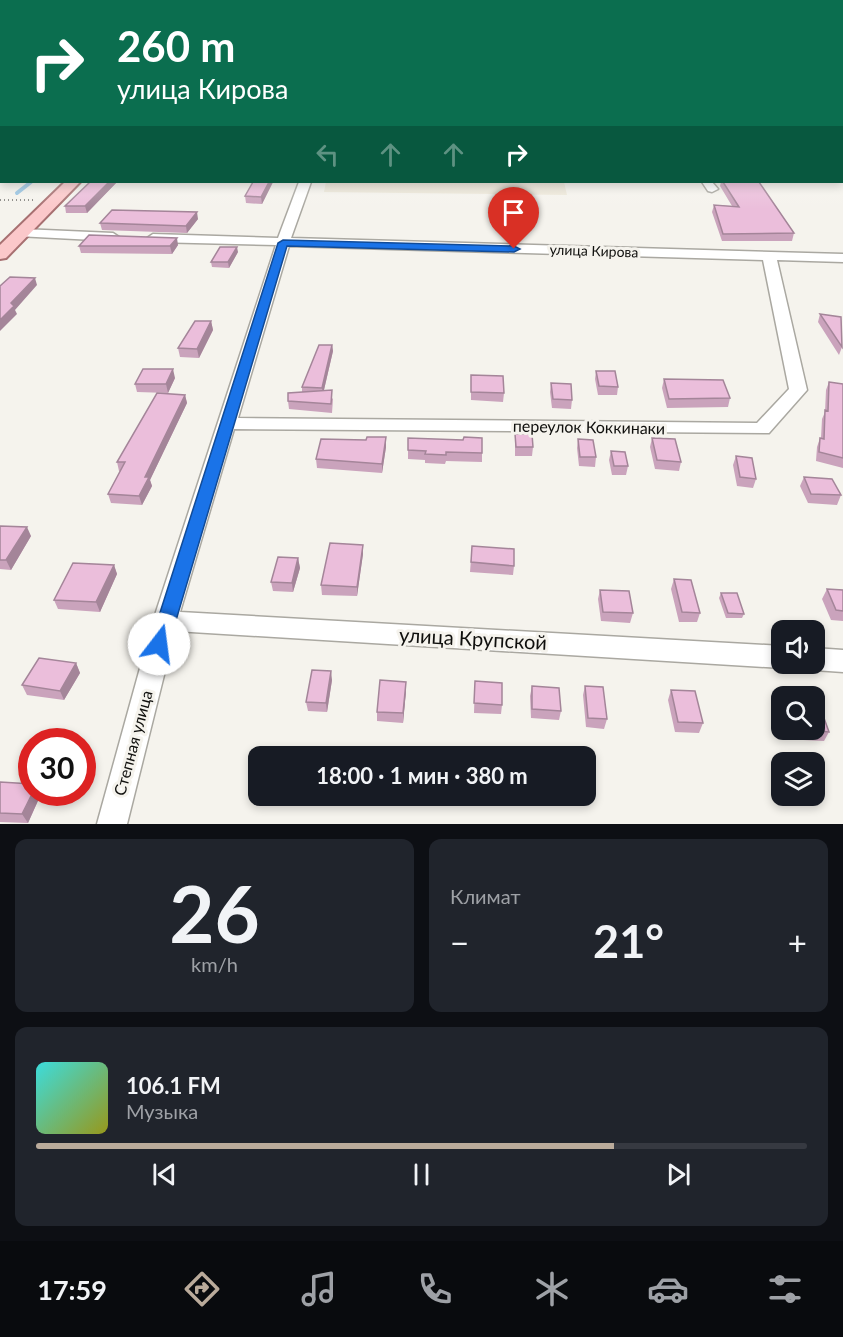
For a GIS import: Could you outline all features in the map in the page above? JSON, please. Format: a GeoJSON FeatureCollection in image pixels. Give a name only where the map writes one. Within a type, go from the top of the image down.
{"type":"FeatureCollection","features":[{"type":"Feature","properties":{"kind":"main road"},"geometry":{"type":"LineString","coordinates":[[0,254],[72,183]]}},
{"type":"Feature","properties":{"kind":"street","name":"Степная улица"},"geometry":{"type":"LineString","coordinates":[[112,824],[165,621],[283,243],[305,183]]}},
{"type":"Feature","properties":{"kind":"street","name":"улица Кирова"},"geometry":{"type":"LineString","coordinates":[[22,233],[283,243],[843,258]]}},
{"type":"Feature","properties":{"kind":"street","name":"переулок Коккинаки"},"geometry":{"type":"LineString","coordinates":[[227,423],[762,429],[798,390],[769,256]]}},
{"type":"Feature","properties":{"kind":"street","name":"улица Крупской"},"geometry":{"type":"LineString","coordinates":[[165,621],[771,656]]}},
{"type":"Feature","properties":{"kind":"street"},"geometry":{"type":"LineString","coordinates":[[825,660],[843,661]]}},
{"type":"Feature","properties":{"kind":"path"},"geometry":{"type":"LineString","coordinates":[[0,200],[57,200]]}},
{"type":"Feature","properties":{"kind":"shaded area"},"geometry":{"type":"Polygon","coordinates":[[[326,183],[564,183],[567,195],[324,192],[326,183]]]}},
{"type":"Feature","properties":{"kind":"building"},"geometry":{"type":"Polygon","coordinates":[[[89,183],[108,183],[85,206],[65,206],[89,183]]]}},
{"type":"Feature","properties":{"kind":"building"},"geometry":{"type":"Polygon","coordinates":[[[252,183],[268,183],[261,197],[245,196],[252,183]]]}},
{"type":"Feature","properties":{"kind":"building"},"geometry":{"type":"Polygon","coordinates":[[[724,183],[760,183],[794,233],[723,234],[714,205],[739,207],[724,183]]]}},
{"type":"Feature","properties":{"kind":"building"},"geometry":{"type":"Polygon","coordinates":[[[112,210],[197,212],[186,226],[100,223],[112,210]]]}},
{"type":"Feature","properties":{"kind":"building"},"geometry":{"type":"Polygon","coordinates":[[[89,235],[177,238],[170,246],[79,246],[89,235]]]}},
{"type":"Feature","properties":{"kind":"building"},"geometry":{"type":"Polygon","coordinates":[[[220,247],[237,247],[228,262],[211,262],[220,247]]]}},
{"type":"Feature","properties":{"kind":"building"},"geometry":{"type":"Polygon","coordinates":[[[10,277],[35,278],[11,303],[14,306],[0,320],[0,286],[10,277]]]}},
{"type":"Feature","properties":{"kind":"building"},"geometry":{"type":"Polygon","coordinates":[[[820,314],[841,317],[842,347],[820,314]]]}},
{"type":"Feature","properties":{"kind":"building"},"geometry":{"type":"Polygon","coordinates":[[[195,321],[211,321],[197,349],[178,348],[195,321]]]}},
{"type":"Feature","properties":{"kind":"building"},"geometry":{"type":"Polygon","coordinates":[[[319,345],[332,345],[322,388],[302,387],[319,345]]]}},
{"type":"Feature","properties":{"kind":"building"},"geometry":{"type":"Polygon","coordinates":[[[143,369],[173,369],[166,384],[135,384],[143,369]]]}},
{"type":"Feature","properties":{"kind":"building"},"geometry":{"type":"Polygon","coordinates":[[[596,371],[615,371],[618,387],[599,386],[596,371]]]}},
{"type":"Feature","properties":{"kind":"building"},"geometry":{"type":"Polygon","coordinates":[[[471,375],[503,376],[504,393],[471,392],[471,375]]]}},
{"type":"Feature","properties":{"kind":"building"},"geometry":{"type":"Polygon","coordinates":[[[664,379],[723,380],[730,398],[669,399],[664,379]]]}},
{"type":"Feature","properties":{"kind":"building"},"geometry":{"type":"Polygon","coordinates":[[[829,382],[843,384],[843,458],[819,452],[820,438],[824,439],[825,410],[828,411],[829,382]]]}},
{"type":"Feature","properties":{"kind":"building"},"geometry":{"type":"Polygon","coordinates":[[[551,383],[571,384],[572,400],[553,399],[551,383]]]}},
{"type":"Feature","properties":{"kind":"building"},"geometry":{"type":"Polygon","coordinates":[[[332,390],[331,404],[288,401],[288,393],[332,390]]]}},
{"type":"Feature","properties":{"kind":"building"},"geometry":{"type":"Polygon","coordinates":[[[157,393],[185,395],[145,477],[149,477],[139,496],[108,494],[125,462],[117,462],[157,393]]]}},
{"type":"Feature","properties":{"kind":"building"},"geometry":{"type":"Polygon","coordinates":[[[515,434],[532,434],[533,447],[516,447],[515,434]]]}},
{"type":"Feature","properties":{"kind":"building"},"geometry":{"type":"Polygon","coordinates":[[[367,437],[386,437],[382,464],[316,459],[321,439],[366,440],[367,437]]]}},
{"type":"Feature","properties":{"kind":"building"},"geometry":{"type":"Polygon","coordinates":[[[464,437],[482,438],[482,453],[446,452],[446,455],[408,450],[408,438],[463,440],[464,437]]]}},
{"type":"Feature","properties":{"kind":"building"},"geometry":{"type":"Polygon","coordinates":[[[652,438],[675,439],[681,462],[657,460],[652,438]]]}},
{"type":"Feature","properties":{"kind":"building"},"geometry":{"type":"Polygon","coordinates":[[[578,439],[593,440],[596,457],[580,457],[578,439]]]}},
{"type":"Feature","properties":{"kind":"building"},"geometry":{"type":"Polygon","coordinates":[[[611,451],[625,452],[628,466],[614,466],[611,451]]]}},
{"type":"Feature","properties":{"kind":"building"},"geometry":{"type":"Polygon","coordinates":[[[736,456],[752,458],[756,479],[740,477],[736,456]]]}},
{"type":"Feature","properties":{"kind":"building"},"geometry":{"type":"Polygon","coordinates":[[[804,477],[832,479],[841,495],[811,494],[804,477]]]}},
{"type":"Feature","properties":{"kind":"building"},"geometry":{"type":"Polygon","coordinates":[[[0,526],[27,527],[6,560],[0,560],[0,526]]]}},
{"type":"Feature","properties":{"kind":"building"},"geometry":{"type":"Polygon","coordinates":[[[330,543],[363,545],[357,587],[321,585],[330,543]]]}},
{"type":"Feature","properties":{"kind":"building"},"geometry":{"type":"Polygon","coordinates":[[[472,546],[514,549],[514,566],[471,562],[472,546]]]}},
{"type":"Feature","properties":{"kind":"building"},"geometry":{"type":"Polygon","coordinates":[[[278,557],[298,558],[292,583],[271,582],[278,557]]]}},
{"type":"Feature","properties":{"kind":"building"},"geometry":{"type":"Polygon","coordinates":[[[73,563],[114,565],[96,602],[54,600],[73,563]]]}},
{"type":"Feature","properties":{"kind":"building"},"geometry":{"type":"Polygon","coordinates":[[[674,579],[691,580],[700,613],[682,612],[674,579]]]}},
{"type":"Feature","properties":{"kind":"building"},"geometry":{"type":"Polygon","coordinates":[[[827,589],[843,590],[843,611],[836,610],[827,589]]]}},
{"type":"Feature","properties":{"kind":"building"},"geometry":{"type":"Polygon","coordinates":[[[600,590],[629,591],[633,613],[603,612],[600,590]]]}},
{"type":"Feature","properties":{"kind":"building"},"geometry":{"type":"Polygon","coordinates":[[[721,593],[737,593],[744,614],[728,613],[721,593]]]}},
{"type":"Feature","properties":{"kind":"building"},"geometry":{"type":"Polygon","coordinates":[[[39,658],[76,663],[60,691],[22,685],[39,658]]]}},
{"type":"Feature","properties":{"kind":"building"},"geometry":{"type":"Polygon","coordinates":[[[312,670],[331,671],[326,703],[306,702],[312,670]]]}},
{"type":"Feature","properties":{"kind":"building"},"geometry":{"type":"Polygon","coordinates":[[[380,680],[406,682],[403,713],[377,712],[380,680]]]}},
{"type":"Feature","properties":{"kind":"building"},"geometry":{"type":"Polygon","coordinates":[[[475,681],[502,683],[502,705],[474,703],[475,681]]]}},
{"type":"Feature","properties":{"kind":"building"},"geometry":{"type":"Polygon","coordinates":[[[532,686],[559,688],[561,711],[532,709],[532,686]]]}},
{"type":"Feature","properties":{"kind":"building"},"geometry":{"type":"Polygon","coordinates":[[[585,686],[603,687],[607,719],[588,718],[585,686]]]}},
{"type":"Feature","properties":{"kind":"building"},"geometry":{"type":"Polygon","coordinates":[[[671,690],[695,691],[703,723],[678,722],[671,690]]]}},
{"type":"Feature","properties":{"kind":"building"},"geometry":{"type":"Polygon","coordinates":[[[0,782],[18,783],[18,806],[26,806],[22,814],[0,813],[0,782]]]}},
{"type":"Feature","properties":{"kind":"waterway"},"geometry":{"type":"LineString","coordinates":[[17,193],[30,183]]}},
{"type":"Feature","properties":{"kind":"route"},"geometry":{"type":"LineString","coordinates":[[159,644],[283,243],[514,249]]}}]}
